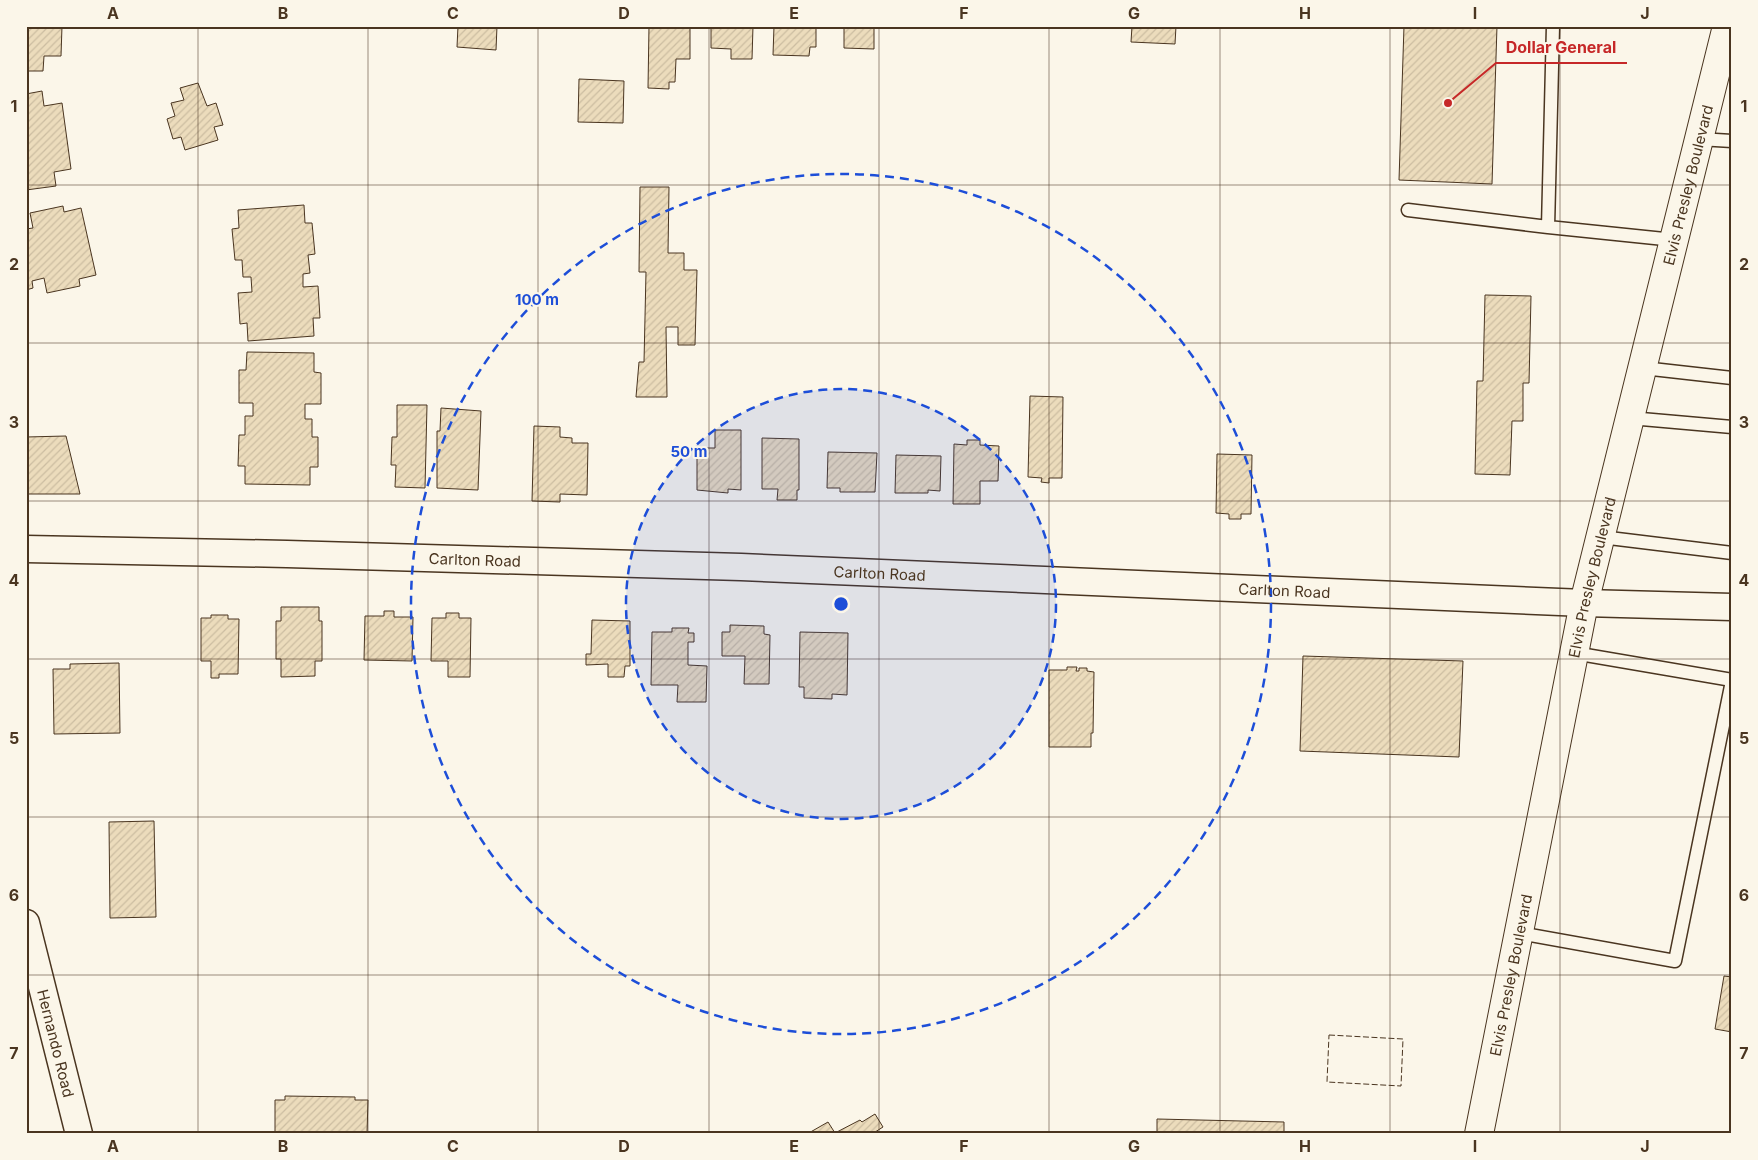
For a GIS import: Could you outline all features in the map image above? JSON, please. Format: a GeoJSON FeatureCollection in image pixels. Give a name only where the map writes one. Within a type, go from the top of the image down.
{"type":"FeatureCollection","features":[{"type":"Feature","properties":{"kind":"main road","name":"Elvis Presley Boulevard"},"geometry":{"type":"LineString","coordinates":[[1479,1134],[1584,603],[1727,26]]}},
{"type":"Feature","properties":{"kind":"street","name":"Carlton Road"},"geometry":{"type":"LineString","coordinates":[[26,549],[307,554],[741,567],[1584,603],[1732,607]]}},
{"type":"Feature","properties":{"kind":"street","name":"Hernando Road"},"geometry":{"type":"LineString","coordinates":[[26,923],[79,1134]]}},
{"type":"Feature","properties":{"kind":"lane"},"geometry":{"type":"LineString","coordinates":[[1548,227],[1553,26]]}},
{"type":"Feature","properties":{"kind":"lane"},"geometry":{"type":"LineString","coordinates":[[1699,139],[1732,141]]}},
{"type":"Feature","properties":{"kind":"lane"},"geometry":{"type":"LineString","coordinates":[[1408,210],[1674,240]]}},
{"type":"Feature","properties":{"kind":"lane"},"geometry":{"type":"LineString","coordinates":[[1642,368],[1732,378]]}},
{"type":"Feature","properties":{"kind":"lane"},"geometry":{"type":"LineString","coordinates":[[1630,418],[1732,428]]}},
{"type":"Feature","properties":{"kind":"lane"},"geometry":{"type":"LineString","coordinates":[[1601,537],[1732,553]]}},
{"type":"Feature","properties":{"kind":"lane"},"geometry":{"type":"LineString","coordinates":[[1519,933],[1676,961],[1732,680],[1574,653]]}},
{"type":"Feature","properties":{"kind":"building"},"geometry":{"type":"Polygon","coordinates":[[[26,26],[62,26],[61,56],[44,56],[43,71],[26,71],[26,26]]]}},
{"type":"Feature","properties":{"kind":"building"},"geometry":{"type":"Polygon","coordinates":[[[458,26],[497,26],[496,50],[457,47],[458,26]]]}},
{"type":"Feature","properties":{"kind":"building"},"geometry":{"type":"Polygon","coordinates":[[[649,26],[690,26],[690,59],[676,59],[675,82],[669,82],[669,89],[648,88],[649,26]]]}},
{"type":"Feature","properties":{"kind":"building"},"geometry":{"type":"Polygon","coordinates":[[[711,26],[753,26],[752,59],[731,59],[731,49],[711,48],[711,26]]]}},
{"type":"Feature","properties":{"kind":"building"},"geometry":{"type":"Polygon","coordinates":[[[774,26],[816,26],[816,47],[810,47],[809,56],[773,55],[774,26]]]}},
{"type":"Feature","properties":{"kind":"building"},"geometry":{"type":"Polygon","coordinates":[[[844,26],[874,26],[874,49],[844,48],[844,26]]]}},
{"type":"Feature","properties":{"kind":"building"},"geometry":{"type":"Polygon","coordinates":[[[1132,26],[1176,26],[1175,44],[1131,42],[1132,26]]]}},
{"type":"Feature","properties":{"kind":"building"},"geometry":{"type":"Polygon","coordinates":[[[1404,26],[1497,26],[1492,184],[1399,180],[1404,26]]]}},
{"type":"Feature","properties":{"kind":"building"},"geometry":{"type":"Polygon","coordinates":[[[579,79],[624,81],[623,123],[578,122],[579,79]]]}},
{"type":"Feature","properties":{"kind":"building"},"geometry":{"type":"Polygon","coordinates":[[[198,83],[207,106],[216,103],[223,125],[214,127],[218,140],[185,150],[181,137],[173,139],[167,119],[175,116],[171,103],[184,100],[180,88],[198,83]]]}},
{"type":"Feature","properties":{"kind":"building"},"geometry":{"type":"Polygon","coordinates":[[[42,91],[44,106],[62,103],[71,169],[54,172],[56,186],[26,190],[26,94],[42,91]]]}},
{"type":"Feature","properties":{"kind":"building"},"geometry":{"type":"Polygon","coordinates":[[[640,187],[669,187],[668,253],[684,253],[684,270],[697,270],[695,345],[678,345],[678,327],[666,327],[667,397],[636,397],[639,362],[644,362],[646,272],[639,272],[640,187]]]}},
{"type":"Feature","properties":{"kind":"building"},"geometry":{"type":"Polygon","coordinates":[[[304,205],[305,223],[312,223],[315,254],[308,255],[310,273],[303,274],[303,287],[318,286],[320,318],[313,318],[314,336],[248,341],[247,323],[240,324],[238,293],[252,292],[251,277],[243,277],[242,260],[235,260],[232,229],[239,228],[238,210],[304,205]]]}},
{"type":"Feature","properties":{"kind":"building"},"geometry":{"type":"Polygon","coordinates":[[[63,206],[64,212],[81,208],[96,275],[79,279],[80,286],[47,293],[44,278],[32,281],[33,288],[26,290],[26,229],[33,228],[30,213],[63,206]]]}},
{"type":"Feature","properties":{"kind":"building"},"geometry":{"type":"Polygon","coordinates":[[[1485,295],[1531,296],[1529,383],[1523,383],[1523,421],[1512,421],[1510,475],[1475,474],[1477,381],[1483,381],[1485,295]]]}},
{"type":"Feature","properties":{"kind":"building"},"geometry":{"type":"Polygon","coordinates":[[[247,352],[314,353],[314,372],[321,373],[321,404],[305,404],[305,419],[312,419],[312,437],[318,437],[318,467],[310,467],[310,485],[245,484],[245,466],[238,466],[239,435],[245,435],[245,416],[253,416],[253,403],[239,403],[239,370],[246,370],[247,352]]]}},
{"type":"Feature","properties":{"kind":"building"},"geometry":{"type":"Polygon","coordinates":[[[1030,396],[1063,397],[1062,478],[1049,478],[1049,483],[1041,482],[1042,478],[1028,477],[1030,396]]]}},
{"type":"Feature","properties":{"kind":"building"},"geometry":{"type":"Polygon","coordinates":[[[397,405],[427,405],[425,488],[395,487],[396,465],[391,465],[392,437],[397,437],[397,405]]]}},
{"type":"Feature","properties":{"kind":"building"},"geometry":{"type":"Polygon","coordinates":[[[441,408],[481,411],[478,490],[437,488],[437,431],[440,431],[441,408]]]}},
{"type":"Feature","properties":{"kind":"building"},"geometry":{"type":"Polygon","coordinates":[[[534,426],[560,427],[560,437],[572,438],[572,443],[588,443],[587,495],[560,494],[560,502],[532,501],[534,426]]]}},
{"type":"Feature","properties":{"kind":"building"},"geometry":{"type":"Polygon","coordinates":[[[715,430],[741,430],[741,490],[728,489],[728,493],[697,490],[697,448],[715,448],[715,430]]]}},
{"type":"Feature","properties":{"kind":"building"},"geometry":{"type":"Polygon","coordinates":[[[66,436],[80,494],[26,494],[26,437],[66,436]]]}},
{"type":"Feature","properties":{"kind":"building"},"geometry":{"type":"Polygon","coordinates":[[[762,438],[799,439],[799,490],[797,490],[797,500],[777,500],[778,489],[762,489],[762,438]]]}},
{"type":"Feature","properties":{"kind":"building"},"geometry":{"type":"Polygon","coordinates":[[[967,440],[980,440],[980,445],[999,446],[998,481],[980,481],[980,504],[953,504],[954,444],[967,445],[967,440]]]}},
{"type":"Feature","properties":{"kind":"building"},"geometry":{"type":"Polygon","coordinates":[[[828,452],[877,453],[875,492],[840,492],[840,488],[827,488],[828,452]]]}},
{"type":"Feature","properties":{"kind":"building"},"geometry":{"type":"Polygon","coordinates":[[[1217,454],[1252,455],[1251,514],[1241,514],[1241,519],[1229,519],[1229,514],[1216,513],[1217,454]]]}},
{"type":"Feature","properties":{"kind":"building"},"geometry":{"type":"Polygon","coordinates":[[[896,455],[941,456],[940,491],[928,490],[928,493],[895,493],[896,455]]]}},
{"type":"Feature","properties":{"kind":"building"},"geometry":{"type":"Polygon","coordinates":[[[281,607],[319,607],[319,621],[322,621],[322,661],[315,661],[315,676],[281,677],[281,659],[276,659],[276,621],[281,621],[281,607]]]}},
{"type":"Feature","properties":{"kind":"building"},"geometry":{"type":"Polygon","coordinates":[[[384,611],[394,611],[394,617],[413,617],[412,661],[364,660],[365,616],[384,616],[384,611]]]}},
{"type":"Feature","properties":{"kind":"building"},"geometry":{"type":"Polygon","coordinates":[[[446,613],[459,613],[459,618],[471,618],[470,677],[448,677],[448,661],[431,661],[432,618],[446,618],[446,613]]]}},
{"type":"Feature","properties":{"kind":"building"},"geometry":{"type":"Polygon","coordinates":[[[211,615],[228,615],[228,619],[239,619],[238,674],[219,674],[219,678],[211,678],[211,661],[201,661],[201,618],[211,618],[211,615]]]}},
{"type":"Feature","properties":{"kind":"building"},"geometry":{"type":"Polygon","coordinates":[[[592,620],[630,621],[630,666],[625,666],[624,677],[608,677],[608,664],[586,665],[586,654],[591,654],[592,620]]]}},
{"type":"Feature","properties":{"kind":"building"},"geometry":{"type":"Polygon","coordinates":[[[730,625],[764,626],[764,634],[770,635],[769,684],[744,684],[745,656],[722,656],[722,632],[730,632],[730,625]]]}},
{"type":"Feature","properties":{"kind":"building"},"geometry":{"type":"Polygon","coordinates":[[[672,628],[689,628],[688,633],[694,633],[694,642],[688,642],[688,665],[707,666],[706,702],[677,702],[678,685],[651,685],[652,632],[672,632],[672,628]]]}},
{"type":"Feature","properties":{"kind":"building"},"geometry":{"type":"Polygon","coordinates":[[[800,632],[848,633],[847,695],[832,694],[832,699],[804,698],[804,687],[799,687],[800,632]]]}},
{"type":"Feature","properties":{"kind":"building"},"geometry":{"type":"Polygon","coordinates":[[[1303,656],[1463,661],[1459,757],[1300,751],[1303,656]]]}},
{"type":"Feature","properties":{"kind":"building"},"geometry":{"type":"Polygon","coordinates":[[[119,663],[120,733],[54,734],[53,669],[70,669],[70,664],[119,663]]]}},
{"type":"Feature","properties":{"kind":"building"},"geometry":{"type":"Polygon","coordinates":[[[1067,667],[1077,667],[1076,671],[1079,671],[1079,668],[1087,668],[1087,671],[1094,672],[1091,747],[1049,747],[1049,670],[1067,670],[1067,667]]]}},
{"type":"Feature","properties":{"kind":"building"},"geometry":{"type":"Polygon","coordinates":[[[154,821],[156,917],[110,918],[109,822],[154,821]]]}},
{"type":"Feature","properties":{"kind":"building"},"geometry":{"type":"Polygon","coordinates":[[[1724,976],[1732,977],[1732,1032],[1715,1029],[1724,976]]]}},
{"type":"Feature","properties":{"kind":"building"},"geometry":{"type":"Polygon","coordinates":[[[285,1096],[355,1097],[355,1100],[368,1100],[367,1134],[275,1134],[275,1100],[285,1100],[285,1096]]]}},
{"type":"Feature","properties":{"kind":"building"},"geometry":{"type":"Polygon","coordinates":[[[875,1114],[883,1127],[872,1134],[807,1134],[828,1122],[835,1133],[860,1120],[862,1122],[875,1114]]]}},
{"type":"Feature","properties":{"kind":"building"},"geometry":{"type":"Polygon","coordinates":[[[1157,1119],[1284,1122],[1284,1134],[1157,1134],[1157,1119]]]}},
{"type":"Feature","properties":{"kind":"fence"},"geometry":{"type":"LineString","coordinates":[[1329,1035],[1403,1039],[1401,1086],[1327,1082],[1329,1035]]}},
{"type":"Feature","properties":{"kind":"place","name":"Dollar General"},"geometry":{"type":"Point","coordinates":[1448,103]}}]}
